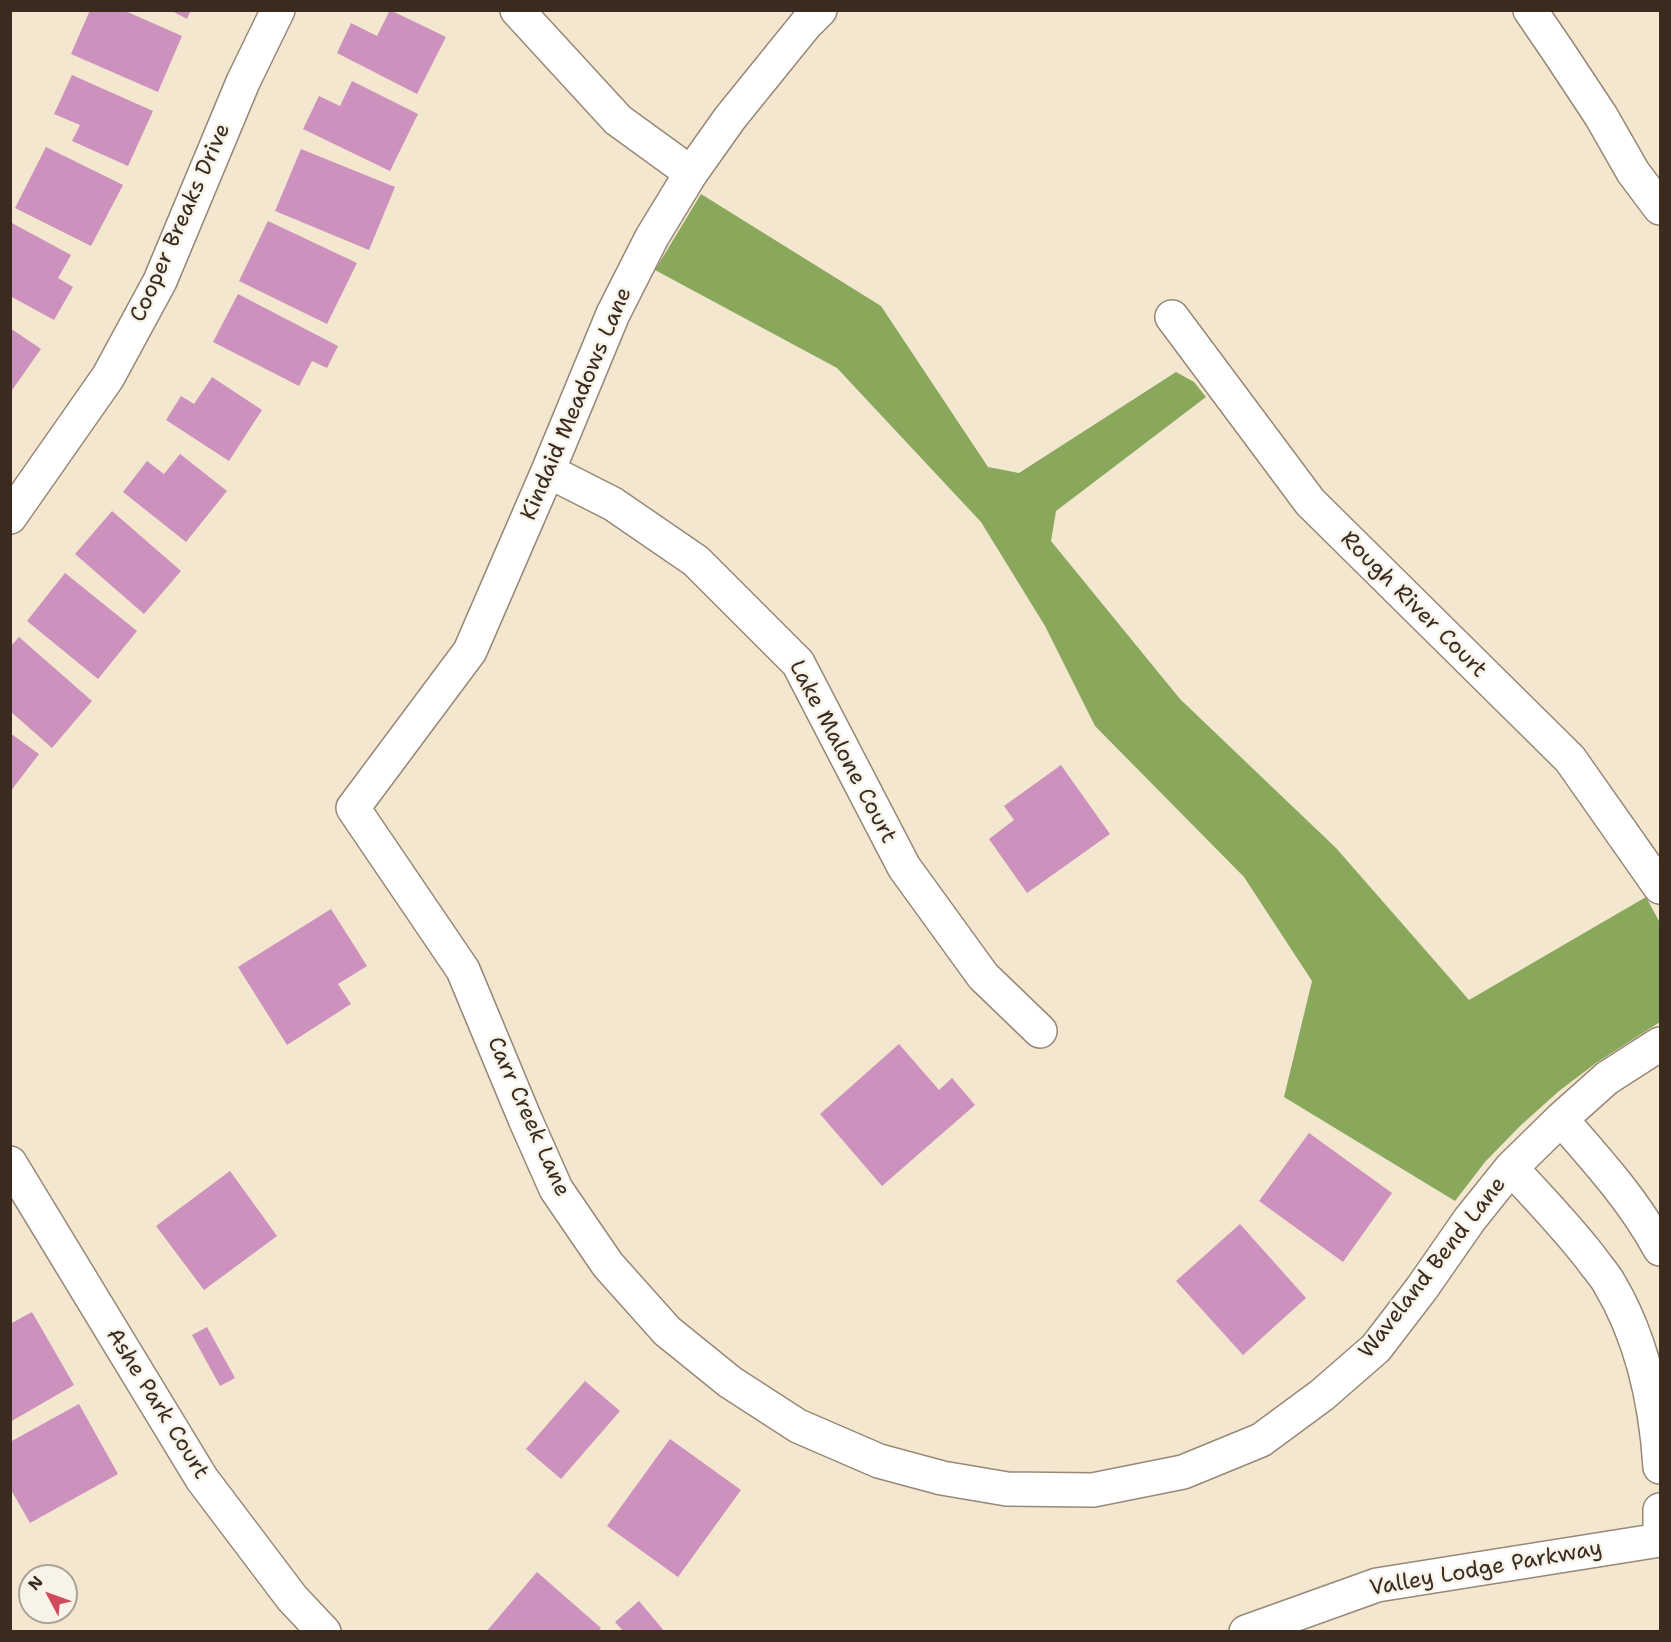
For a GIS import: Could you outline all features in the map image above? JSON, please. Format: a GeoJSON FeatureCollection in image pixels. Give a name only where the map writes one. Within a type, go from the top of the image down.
{"type":"FeatureCollection","features":[{"type":"Feature","properties":{"kind":"street","name":"Cooper Breaks Drive"},"geometry":{"type":"LineString","coordinates":[[10,517],[108,377],[160,281],[243,82],[278,10]]}},
{"type":"Feature","properties":{"kind":"street"},"geometry":{"type":"LineString","coordinates":[[517,10],[618,120],[691,173]]}},
{"type":"Feature","properties":{"kind":"street","name":"Kindaid Meadows Lane"},"geometry":{"type":"LineString","coordinates":[[353,808],[470,651],[613,314],[652,237],[691,173],[730,117],[820,10]]}},
{"type":"Feature","properties":{"kind":"street"},"geometry":{"type":"LineString","coordinates":[[1530,10],[1594,107],[1633,172],[1660,208]]}},
{"type":"Feature","properties":{"kind":"street","name":"Rough River Court"},"geometry":{"type":"LineString","coordinates":[[1172,317],[1310,502],[1570,759],[1660,886]]}},
{"type":"Feature","properties":{"kind":"street","name":"Lake Malone Court"},"geometry":{"type":"LineString","coordinates":[[548,471],[613,504],[696,561],[798,663],[904,867],[983,976],[1040,1031]]}},
{"type":"Feature","properties":{"kind":"street","name":"Carr Creek Lane"},"geometry":{"type":"LineString","coordinates":[[353,808],[463,970],[556,1189],[608,1265],[667,1331],[739,1388],[798,1426],[879,1461],[942,1478]]}},
{"type":"Feature","properties":{"kind":"street","name":"Waveland Bend Lane"},"geometry":{"type":"LineString","coordinates":[[942,1478],[1007,1489],[1093,1490],[1183,1472],[1261,1440],[1322,1395],[1376,1348],[1422,1288],[1470,1219],[1511,1168],[1607,1078],[1660,1044]]}},
{"type":"Feature","properties":{"kind":"street"},"geometry":{"type":"LineString","coordinates":[[1562,1119],[1605,1170],[1650,1230],[1660,1249]]}},
{"type":"Feature","properties":{"kind":"street","name":"Ashe Park Court"},"geometry":{"type":"LineString","coordinates":[[10,1163],[202,1479],[292,1598],[324,1632]]}},
{"type":"Feature","properties":{"kind":"street"},"geometry":{"type":"LineString","coordinates":[[1511,1168],[1567,1227],[1609,1282],[1635,1335],[1656,1424],[1660,1467]]}},
{"type":"Feature","properties":{"kind":"street","name":"Valley Lodge Parkway"},"geometry":{"type":"LineString","coordinates":[[1246,1632],[1377,1585],[1660,1530]]}},
{"type":"Feature","properties":{"kind":"green space"},"geometry":{"type":"Polygon","coordinates":[[[701,194],[881,306],[988,467],[1019,473],[1176,372],[1194,382],[1206,397],[1056,511],[1051,541],[1180,699],[1336,848],[1469,1000],[1646,897],[1660,923],[1660,1022],[1596,1063],[1559,1091],[1485,1162],[1455,1201],[1284,1097],[1312,981],[1244,877],[1095,726],[1045,626],[981,522],[837,368],[655,270],[701,194]]]}},
{"type":"Feature","properties":{"kind":"building"},"geometry":{"type":"Polygon","coordinates":[[[90,10],[123,10],[182,36],[158,92],[71,54],[90,10]]]}},
{"type":"Feature","properties":{"kind":"building"},"geometry":{"type":"Polygon","coordinates":[[[170,10],[191,10],[187,19],[170,10]]]}},
{"type":"Feature","properties":{"kind":"building"},"geometry":{"type":"Polygon","coordinates":[[[390,10],[446,37],[417,94],[337,53],[351,23],[377,36],[390,10]]]}},
{"type":"Feature","properties":{"kind":"building"},"geometry":{"type":"Polygon","coordinates":[[[72,75],[153,111],[128,166],[72,141],[80,125],[54,114],[72,75]]]}},
{"type":"Feature","properties":{"kind":"building"},"geometry":{"type":"Polygon","coordinates":[[[352,81],[418,114],[390,171],[303,129],[319,96],[340,106],[352,81]]]}},
{"type":"Feature","properties":{"kind":"building"},"geometry":{"type":"Polygon","coordinates":[[[46,147],[123,185],[91,246],[15,208],[46,147]]]}},
{"type":"Feature","properties":{"kind":"building"},"geometry":{"type":"Polygon","coordinates":[[[301,149],[395,187],[369,250],[275,211],[301,149]]]}},
{"type":"Feature","properties":{"kind":"building"},"geometry":{"type":"Polygon","coordinates":[[[268,221],[357,263],[327,324],[239,281],[268,221]]]}},
{"type":"Feature","properties":{"kind":"building"},"geometry":{"type":"Polygon","coordinates":[[[10,222],[71,255],[58,278],[73,287],[54,320],[10,296],[10,222]]]}},
{"type":"Feature","properties":{"kind":"building"},"geometry":{"type":"Polygon","coordinates":[[[238,294],[338,346],[327,368],[312,361],[299,386],[213,342],[238,294]]]}},
{"type":"Feature","properties":{"kind":"building"},"geometry":{"type":"Polygon","coordinates":[[[10,328],[41,349],[10,393],[10,328]]]}},
{"type":"Feature","properties":{"kind":"building"},"geometry":{"type":"Polygon","coordinates":[[[212,377],[262,410],[229,461],[166,420],[181,396],[194,404],[212,377]]]}},
{"type":"Feature","properties":{"kind":"building"},"geometry":{"type":"Polygon","coordinates":[[[180,454],[227,491],[186,542],[123,492],[147,461],[164,474],[180,454]]]}},
{"type":"Feature","properties":{"kind":"building"},"geometry":{"type":"Polygon","coordinates":[[[112,511],[181,571],[144,614],[75,554],[112,511]]]}},
{"type":"Feature","properties":{"kind":"building"},"geometry":{"type":"Polygon","coordinates":[[[65,573],[137,631],[98,679],[27,621],[65,573]]]}},
{"type":"Feature","properties":{"kind":"building"},"geometry":{"type":"Polygon","coordinates":[[[19,637],[92,701],[52,748],[10,711],[10,647],[19,637]]]}},
{"type":"Feature","properties":{"kind":"building"},"geometry":{"type":"Polygon","coordinates":[[[10,733],[39,754],[10,792],[10,733]]]}},
{"type":"Feature","properties":{"kind":"building"},"geometry":{"type":"Polygon","coordinates":[[[1061,765],[1110,834],[1027,893],[989,839],[1014,820],[1004,806],[1061,765]]]}},
{"type":"Feature","properties":{"kind":"building"},"geometry":{"type":"Polygon","coordinates":[[[331,909],[367,966],[338,984],[351,1004],[287,1045],[238,967],[331,909]]]}},
{"type":"Feature","properties":{"kind":"building"},"geometry":{"type":"Polygon","coordinates":[[[899,1044],[939,1090],[952,1078],[975,1105],[882,1186],[820,1114],[899,1044]]]}},
{"type":"Feature","properties":{"kind":"building"},"geometry":{"type":"Polygon","coordinates":[[[1309,1133],[1392,1193],[1343,1262],[1259,1201],[1309,1133]]]}},
{"type":"Feature","properties":{"kind":"building"},"geometry":{"type":"Polygon","coordinates":[[[230,1171],[277,1236],[204,1290],[156,1226],[230,1171]]]}},
{"type":"Feature","properties":{"kind":"building"},"geometry":{"type":"Polygon","coordinates":[[[1240,1224],[1306,1298],[1243,1355],[1176,1281],[1240,1224]]]}},
{"type":"Feature","properties":{"kind":"building"},"geometry":{"type":"Polygon","coordinates":[[[32,1312],[74,1385],[10,1422],[10,1324],[32,1312]]]}},
{"type":"Feature","properties":{"kind":"building"},"geometry":{"type":"Polygon","coordinates":[[[207,1327],[235,1378],[220,1386],[192,1335],[207,1327]]]}},
{"type":"Feature","properties":{"kind":"building"},"geometry":{"type":"Polygon","coordinates":[[[585,1381],[620,1411],[561,1479],[526,1449],[585,1381]]]}},
{"type":"Feature","properties":{"kind":"building"},"geometry":{"type":"Polygon","coordinates":[[[79,1404],[118,1474],[30,1523],[10,1488],[10,1442],[79,1404]]]}},
{"type":"Feature","properties":{"kind":"building"},"geometry":{"type":"Polygon","coordinates":[[[670,1439],[741,1490],[678,1577],[607,1526],[670,1439]]]}},
{"type":"Feature","properties":{"kind":"building"},"geometry":{"type":"Polygon","coordinates":[[[537,1572],[601,1628],[598,1632],[486,1632],[537,1572]]]}},
{"type":"Feature","properties":{"kind":"building"},"geometry":{"type":"Polygon","coordinates":[[[639,1601],[665,1632],[624,1632],[615,1622],[639,1601]]]}}]}
